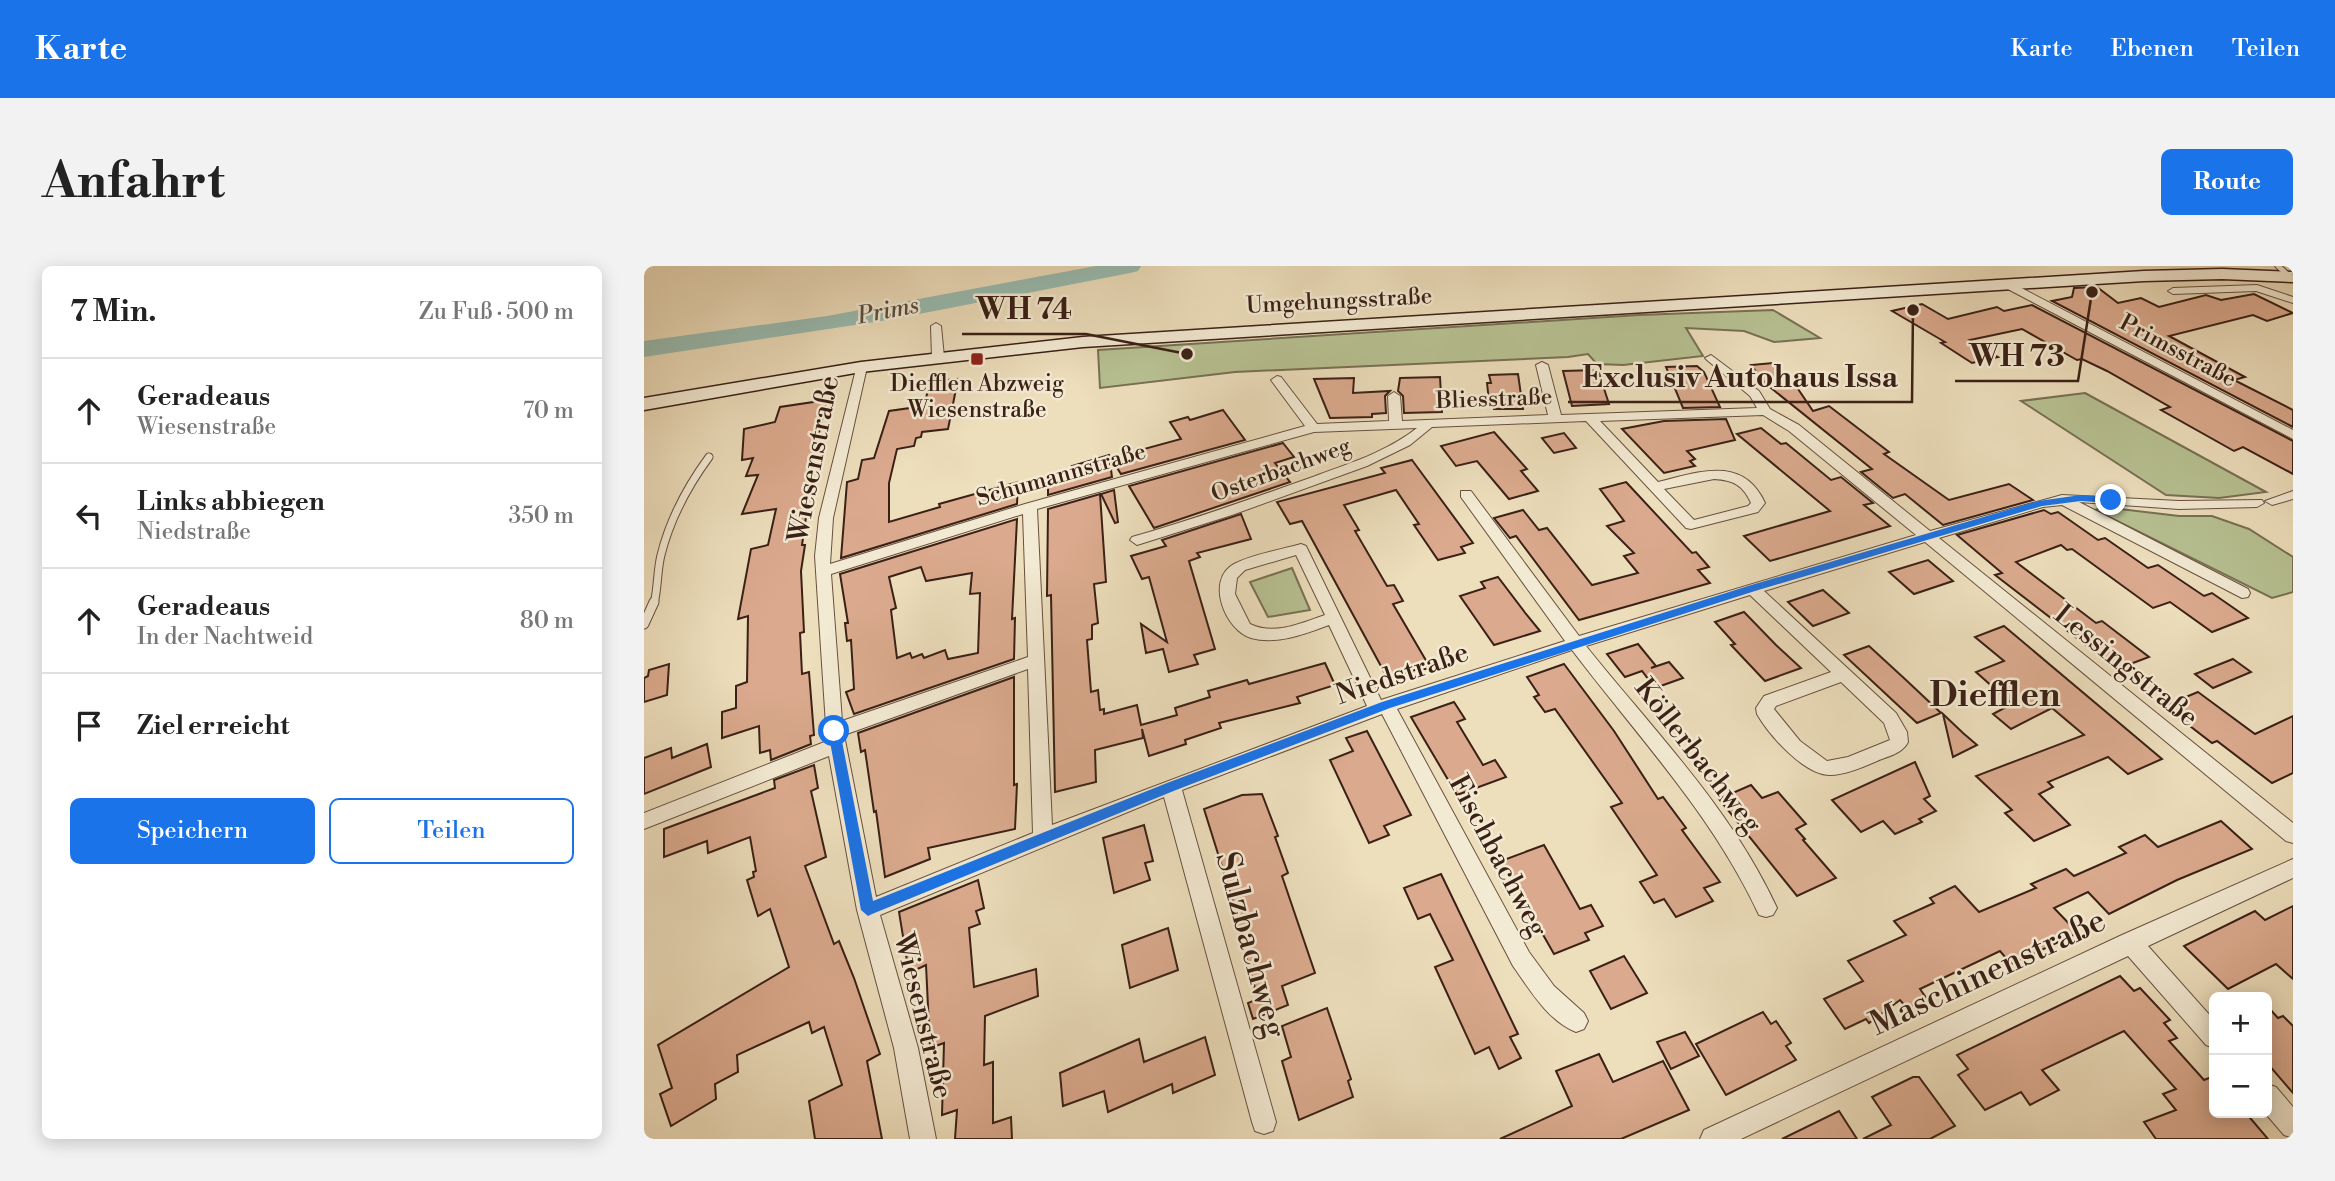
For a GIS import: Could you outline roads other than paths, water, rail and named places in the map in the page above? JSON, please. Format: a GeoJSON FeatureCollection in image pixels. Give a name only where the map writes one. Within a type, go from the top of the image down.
{"type":"FeatureCollection","features":[{"type":"Feature","properties":{"kind":"main road","name":"Umgehungsstraße"},"geometry":{"type":"LineString","coordinates":[[644,404],[861,368],[1135,338],[2184,274],[2287,273]]}},
{"type":"Feature","properties":{"kind":"street","name":"Primsstraße"},"geometry":{"type":"LineString","coordinates":[[2006,285],[2293,435]]}},
{"type":"Feature","properties":{"kind":"street"},"geometry":{"type":"LineString","coordinates":[[2173,291],[2258,288],[2293,300]]}},
{"type":"Feature","properties":{"kind":"street"},"geometry":{"type":"LineString","coordinates":[[936,326],[939,358]]}},
{"type":"Feature","properties":{"kind":"street"},"geometry":{"type":"LineString","coordinates":[[1711,358],[1755,394],[1766,411],[1794,428],[1926,538]]}},
{"type":"Feature","properties":{"kind":"street"},"geometry":{"type":"LineString","coordinates":[[1542,365],[1555,418]]}},
{"type":"Feature","properties":{"kind":"street","name":"Wiesenstraße"},"geometry":{"type":"LineString","coordinates":[[861,368],[826,518],[823,571],[835,738],[868,910],[906,1048],[923,1139]]}},
{"type":"Feature","properties":{"kind":"street"},"geometry":{"type":"LineString","coordinates":[[1277,380],[1313,428]]}},
{"type":"Feature","properties":{"kind":"street"},"geometry":{"type":"LineString","coordinates":[[1394,396],[1396,424]]}},
{"type":"Feature","properties":{"kind":"street","name":"Bliesstraße"},"geometry":{"type":"LineString","coordinates":[[1313,428],[1766,411]]}},
{"type":"Feature","properties":{"kind":"street"},"geometry":{"type":"LineString","coordinates":[[1589,417],[1691,525],[1753,509],[1758,503],[1756,495],[1740,479],[1729,474],[1718,473],[1656,487]]}},
{"type":"Feature","properties":{"kind":"street","name":"Osterbachweg"},"geometry":{"type":"LineString","coordinates":[[1137,540],[1222,514],[1355,466],[1405,444],[1431,422]]}},
{"type":"Feature","properties":{"kind":"street","name":"Schumannstraße"},"geometry":{"type":"LineString","coordinates":[[823,571],[1030,507],[1313,428]]}},
{"type":"Feature","properties":{"kind":"street","name":"Köllerbachweg"},"geometry":{"type":"LineString","coordinates":[[1466,494],[1576,645],[1716,820],[1743,859],[1766,908]]}},
{"type":"Feature","properties":{"kind":"street","name":"Niedstraße"},"geometry":{"type":"LineString","coordinates":[[868,910],[1171,786],[1382,707],[1752,588],[2062,499],[2179,505],[2264,502],[2293,495]]}},
{"type":"Feature","properties":{"kind":"street"},"geometry":{"type":"LineString","coordinates":[[2062,499],[2242,593]]}},
{"type":"Feature","properties":{"kind":"street"},"geometry":{"type":"LineString","coordinates":[[1030,507],[1043,839]]}},
{"type":"Feature","properties":{"kind":"street","name":"Lessingstraße"},"geometry":{"type":"LineString","coordinates":[[1926,538],[2293,835]]}},
{"type":"Feature","properties":{"kind":"street","name":"Fischbachweg"},"geometry":{"type":"LineString","coordinates":[[1334,618],[1268,635],[1254,632],[1244,628],[1236,618],[1226,592],[1227,581],[1240,566],[1301,549],[1334,618],[1521,959],[1546,994],[1576,1021]]}},
{"type":"Feature","properties":{"kind":"street"},"geometry":{"type":"LineString","coordinates":[[1752,588],[1890,718],[1898,732],[1899,742],[1895,746],[1825,768],[1805,757],[1766,714],[1765,708],[1770,701],[1843,674]]}},
{"type":"Feature","properties":{"kind":"street"},"geometry":{"type":"LineString","coordinates":[[644,821],[835,738],[1036,660]]}},
{"type":"Feature","properties":{"kind":"street","name":"Sulzbachweg"},"geometry":{"type":"LineString","coordinates":[[1171,786],[1264,1122]]}},
{"type":"Feature","properties":{"kind":"street","name":"Maschinenstraße"},"geometry":{"type":"LineString","coordinates":[[1713,1139],[2293,868]]}},
{"type":"Feature","properties":{"kind":"street"},"geometry":{"type":"LineString","coordinates":[[2130,942],[2209,1031]]}},
{"type":"Feature","properties":{"kind":"street"},"geometry":{"type":"LineString","coordinates":[[2272,1102],[2293,1126]]}},
{"type":"Feature","properties":{"kind":"lane"},"geometry":{"type":"LineString","coordinates":[[644,624],[653,609],[661,556],[684,492],[709,457]]}},
{"type":"Feature","properties":{"kind":"waterway","name":"Prims"},"geometry":{"type":"LineString","coordinates":[[644,349],[888,313],[1130,266]]}},
{"type":"Feature","properties":{"kind":"place","name":"WH 73"},"geometry":{"type":"Point","coordinates":[2092,292]}},
{"type":"Feature","properties":{"kind":"place","name":"Exclusiv Autohaus Issa"},"geometry":{"type":"Point","coordinates":[1913,310]}},
{"type":"Feature","properties":{"kind":"place","name":"WH 74"},"geometry":{"type":"Point","coordinates":[1187,354]}},
{"type":"Feature","properties":{"kind":"place","name":"Diefflen Abzweig Wiesenstraße"},"geometry":{"type":"Point","coordinates":[977,359]}},
{"type":"Feature","properties":{"kind":"district","name":"Diefflen"},"geometry":{"type":"Point","coordinates":[1995,695]}}]}
